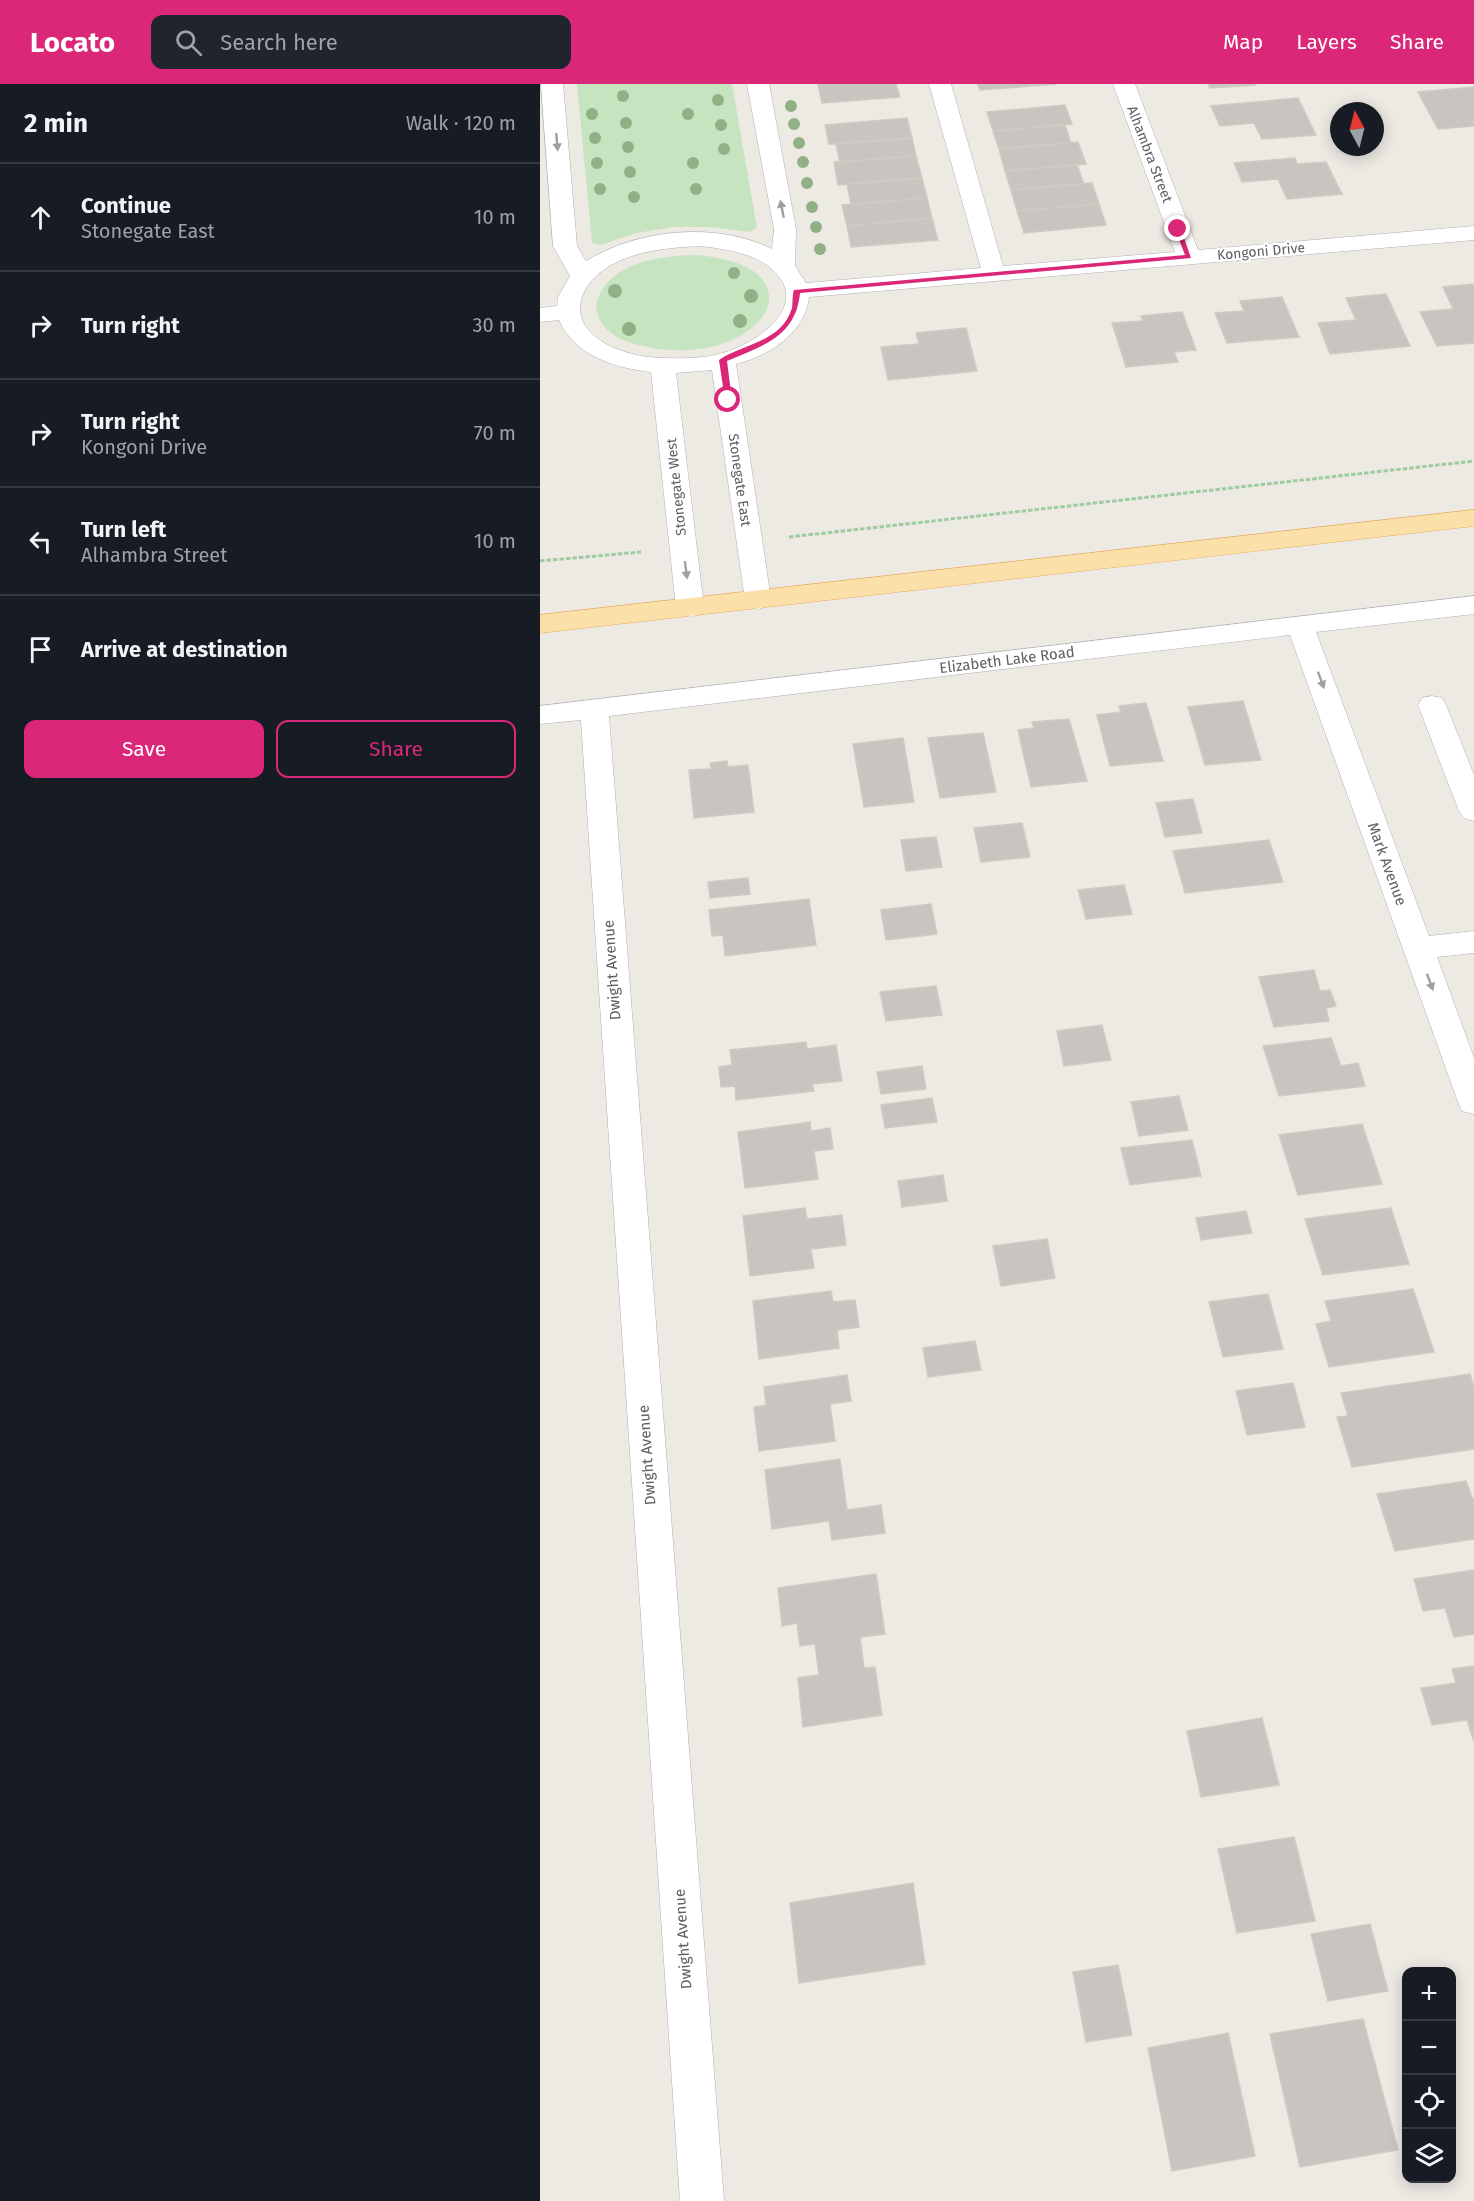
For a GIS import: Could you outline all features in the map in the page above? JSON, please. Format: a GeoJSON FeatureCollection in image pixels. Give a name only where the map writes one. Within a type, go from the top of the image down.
{"type":"FeatureCollection","features":[{"type":"Feature","properties":{"kind":"main road"},"geometry":{"type":"LineString","coordinates":[[540,624],[1474,518]]}},
{"type":"Feature","properties":{"kind":"street"},"geometry":{"type":"LineString","coordinates":[[552,84],[565,246],[583,277]]}},
{"type":"Feature","properties":{"kind":"street"},"geometry":{"type":"LineString","coordinates":[[758,84],[785,229],[783,267]]}},
{"type":"Feature","properties":{"kind":"street"},"geometry":{"type":"LineString","coordinates":[[940,84],[994,274]]}},
{"type":"Feature","properties":{"kind":"street","name":"Alhambra Street"},"geometry":{"type":"LineString","coordinates":[[1124,84],[1189,257]]}},
{"type":"Feature","properties":{"kind":"street","name":"Kongoni Drive"},"geometry":{"type":"LineString","coordinates":[[796,291],[1474,232]]}},
{"type":"Feature","properties":{"kind":"street"},"geometry":{"type":"LineString","coordinates":[[683,240],[733,244],[761,253],[783,267],[792,279],[796,291],[795,309],[784,327],[765,343],[723,360],[694,365],[663,366],[627,360],[597,348],[580,336],[568,312],[571,294],[592,268],[618,254],[649,244],[683,240]]}},
{"type":"Feature","properties":{"kind":"street"},"geometry":{"type":"LineString","coordinates":[[540,315],[568,312]]}},
{"type":"Feature","properties":{"kind":"street","name":"Stonegate East"},"geometry":{"type":"LineString","coordinates":[[723,360],[758,600]]}},
{"type":"Feature","properties":{"kind":"street","name":"Stonegate West"},"geometry":{"type":"LineString","coordinates":[[663,366],[690,608]]}},
{"type":"Feature","properties":{"kind":"street","name":"Elizabeth Lake Road"},"geometry":{"type":"LineString","coordinates":[[540,715],[1474,604]]}},
{"type":"Feature","properties":{"kind":"street","name":"Mark Avenue"},"geometry":{"type":"LineString","coordinates":[[1300,625],[1474,1102]]}},
{"type":"Feature","properties":{"kind":"street"},"geometry":{"type":"LineString","coordinates":[[1432,705],[1474,811]]}},
{"type":"Feature","properties":{"kind":"street","name":"Dwight Avenue"},"geometry":{"type":"LineString","coordinates":[[594,708],[702,2201]]}},
{"type":"Feature","properties":{"kind":"street"},"geometry":{"type":"LineString","coordinates":[[1418,948],[1474,942]]}},
{"type":"Feature","properties":{"kind":"path"},"geometry":{"type":"LineString","coordinates":[[749,541],[1474,461]]}},
{"type":"Feature","properties":{"kind":"path"},"geometry":{"type":"LineString","coordinates":[[540,561],[683,548]]}},
{"type":"Feature","properties":{"kind":"green space"},"geometry":{"type":"Polygon","coordinates":[[[577,84],[732,84],[757,228],[749,232],[711,227],[675,227],[636,233],[601,245],[592,243],[577,84]]]}},
{"type":"Feature","properties":{"kind":"green space"},"geometry":{"type":"Polygon","coordinates":[[[695,255],[740,264],[760,276],[766,285],[769,304],[766,312],[745,333],[732,340],[702,348],[657,349],[625,341],[614,335],[601,322],[597,309],[598,299],[606,284],[616,275],[627,268],[654,259],[695,255]]]}},
{"type":"Feature","properties":{"kind":"building"},"geometry":{"type":"Polygon","coordinates":[[[818,84],[896,84],[900,97],[822,103],[818,84]]]}},
{"type":"Feature","properties":{"kind":"building"},"geometry":{"type":"Polygon","coordinates":[[[978,84],[1056,84],[980,90],[978,84]]]}},
{"type":"Feature","properties":{"kind":"building"},"geometry":{"type":"Polygon","coordinates":[[[1208,84],[1254,84],[1255,85],[1210,88],[1208,84]]]}},
{"type":"Feature","properties":{"kind":"building"},"geometry":{"type":"Polygon","coordinates":[[[1474,87],[1474,126],[1438,129],[1418,92],[1474,87]]]}},
{"type":"Feature","properties":{"kind":"building"},"geometry":{"type":"Polygon","coordinates":[[[1298,98],[1316,135],[1262,139],[1254,123],[1220,126],[1211,106],[1298,98]]]}},
{"type":"Feature","properties":{"kind":"building"},"geometry":{"type":"Polygon","coordinates":[[[1065,105],[1072,124],[993,131],[987,112],[1065,105]]]}},
{"type":"Feature","properties":{"kind":"building"},"geometry":{"type":"Polygon","coordinates":[[[907,118],[912,138],[829,144],[825,125],[907,118]]]}},
{"type":"Feature","properties":{"kind":"building"},"geometry":{"type":"Polygon","coordinates":[[[1065,125],[1071,143],[999,149],[993,131],[1065,125]]]}},
{"type":"Feature","properties":{"kind":"building"},"geometry":{"type":"Polygon","coordinates":[[[912,138],[916,156],[840,162],[836,144],[912,138]]]}},
{"type":"Feature","properties":{"kind":"building"},"geometry":{"type":"Polygon","coordinates":[[[1078,142],[1086,164],[1005,171],[999,149],[1078,142]]]}},
{"type":"Feature","properties":{"kind":"building"},"geometry":{"type":"Polygon","coordinates":[[[916,156],[922,178],[838,185],[834,162],[916,156]]]}},
{"type":"Feature","properties":{"kind":"building"},"geometry":{"type":"Polygon","coordinates":[[[1295,158],[1297,164],[1326,162],[1342,194],[1287,199],[1278,179],[1242,182],[1234,163],[1295,158]]]}},
{"type":"Feature","properties":{"kind":"building"},"geometry":{"type":"Polygon","coordinates":[[[1077,165],[1084,184],[1011,190],[1005,171],[1077,165]]]}},
{"type":"Feature","properties":{"kind":"building"},"geometry":{"type":"Polygon","coordinates":[[[922,178],[927,198],[851,204],[847,184],[922,178]]]}},
{"type":"Feature","properties":{"kind":"building"},"geometry":{"type":"Polygon","coordinates":[[[1092,183],[1099,204],[1017,211],[1011,190],[1092,183]]]}},
{"type":"Feature","properties":{"kind":"building"},"geometry":{"type":"Polygon","coordinates":[[[927,198],[932,218],[847,226],[842,205],[927,198]]]}},
{"type":"Feature","properties":{"kind":"building"},"geometry":{"type":"Polygon","coordinates":[[[1099,204],[1106,225],[1024,233],[1017,211],[1099,204]]]}},
{"type":"Feature","properties":{"kind":"building"},"geometry":{"type":"Polygon","coordinates":[[[932,218],[938,240],[851,247],[847,226],[932,218]]]}},
{"type":"Feature","properties":{"kind":"building"},"geometry":{"type":"Polygon","coordinates":[[[1474,284],[1474,343],[1437,346],[1420,312],[1453,309],[1443,287],[1474,284]]]}},
{"type":"Feature","properties":{"kind":"building"},"geometry":{"type":"Polygon","coordinates":[[[1386,294],[1410,346],[1330,354],[1318,323],[1356,320],[1346,298],[1386,294]]]}},
{"type":"Feature","properties":{"kind":"building"},"geometry":{"type":"Polygon","coordinates":[[[1282,297],[1299,337],[1227,343],[1215,313],[1244,311],[1240,301],[1282,297]]]}},
{"type":"Feature","properties":{"kind":"building"},"geometry":{"type":"Polygon","coordinates":[[[1182,312],[1196,350],[1174,352],[1178,362],[1126,367],[1112,323],[1143,321],[1141,316],[1182,312]]]}},
{"type":"Feature","properties":{"kind":"building"},"geometry":{"type":"Polygon","coordinates":[[[966,328],[977,371],[888,380],[881,347],[919,344],[916,333],[966,328]]]}},
{"type":"Feature","properties":{"kind":"building"},"geometry":{"type":"Polygon","coordinates":[[[1243,701],[1261,760],[1205,765],[1188,707],[1243,701]]]}},
{"type":"Feature","properties":{"kind":"building"},"geometry":{"type":"Polygon","coordinates":[[[1146,703],[1163,761],[1110,766],[1097,715],[1121,712],[1119,706],[1146,703]]]}},
{"type":"Feature","properties":{"kind":"building"},"geometry":{"type":"Polygon","coordinates":[[[1069,719],[1087,781],[1031,787],[1018,730],[1034,728],[1032,722],[1069,719]]]}},
{"type":"Feature","properties":{"kind":"building"},"geometry":{"type":"Polygon","coordinates":[[[983,733],[996,792],[940,798],[928,738],[983,733]]]}},
{"type":"Feature","properties":{"kind":"building"},"geometry":{"type":"Polygon","coordinates":[[[903,738],[914,802],[864,807],[853,744],[903,738]]]}},
{"type":"Feature","properties":{"kind":"building"},"geometry":{"type":"Polygon","coordinates":[[[727,761],[728,767],[748,765],[754,812],[694,818],[689,770],[711,769],[710,763],[727,761]]]}},
{"type":"Feature","properties":{"kind":"building"},"geometry":{"type":"Polygon","coordinates":[[[1193,799],[1202,833],[1165,837],[1156,803],[1193,799]]]}},
{"type":"Feature","properties":{"kind":"building"},"geometry":{"type":"Polygon","coordinates":[[[1022,823],[1030,857],[981,862],[974,828],[1022,823]]]}},
{"type":"Feature","properties":{"kind":"building"},"geometry":{"type":"Polygon","coordinates":[[[936,837],[942,867],[906,871],[901,840],[936,837]]]}},
{"type":"Feature","properties":{"kind":"building"},"geometry":{"type":"Polygon","coordinates":[[[1269,840],[1283,882],[1185,893],[1173,851],[1269,840]]]}},
{"type":"Feature","properties":{"kind":"building"},"geometry":{"type":"Polygon","coordinates":[[[748,878],[750,894],[710,898],[708,882],[748,878]]]}},
{"type":"Feature","properties":{"kind":"building"},"geometry":{"type":"Polygon","coordinates":[[[1124,885],[1132,914],[1086,919],[1078,890],[1124,885]]]}},
{"type":"Feature","properties":{"kind":"building"},"geometry":{"type":"Polygon","coordinates":[[[809,899],[816,945],[725,956],[723,935],[712,936],[709,910],[809,899]]]}},
{"type":"Feature","properties":{"kind":"building"},"geometry":{"type":"Polygon","coordinates":[[[931,904],[937,934],[886,940],[881,910],[931,904]]]}},
{"type":"Feature","properties":{"kind":"building"},"geometry":{"type":"Polygon","coordinates":[[[1314,970],[1320,991],[1330,990],[1336,1006],[1326,1008],[1329,1021],[1274,1027],[1259,977],[1314,970]]]}},
{"type":"Feature","properties":{"kind":"building"},"geometry":{"type":"Polygon","coordinates":[[[936,986],[942,1015],[886,1021],[880,992],[936,986]]]}},
{"type":"Feature","properties":{"kind":"building"},"geometry":{"type":"Polygon","coordinates":[[[1102,1025],[1111,1060],[1064,1066],[1057,1031],[1102,1025]]]}},
{"type":"Feature","properties":{"kind":"building"},"geometry":{"type":"Polygon","coordinates":[[[1331,1038],[1341,1066],[1358,1063],[1365,1086],[1279,1096],[1263,1046],[1331,1038]]]}},
{"type":"Feature","properties":{"kind":"building"},"geometry":{"type":"Polygon","coordinates":[[[806,1042],[807,1049],[836,1045],[842,1081],[812,1084],[814,1091],[736,1100],[735,1086],[721,1087],[719,1067],[732,1065],[730,1050],[806,1042]]]}},
{"type":"Feature","properties":{"kind":"building"},"geometry":{"type":"Polygon","coordinates":[[[922,1066],[926,1089],[881,1094],[877,1072],[922,1066]]]}},
{"type":"Feature","properties":{"kind":"building"},"geometry":{"type":"Polygon","coordinates":[[[1179,1096],[1188,1130],[1139,1136],[1131,1102],[1179,1096]]]}},
{"type":"Feature","properties":{"kind":"building"},"geometry":{"type":"Polygon","coordinates":[[[932,1098],[937,1122],[885,1128],[881,1105],[932,1098]]]}},
{"type":"Feature","properties":{"kind":"building"},"geometry":{"type":"Polygon","coordinates":[[[810,1122],[811,1131],[830,1128],[833,1149],[814,1151],[818,1179],[745,1188],[738,1132],[810,1122]]]}},
{"type":"Feature","properties":{"kind":"building"},"geometry":{"type":"Polygon","coordinates":[[[1362,1124],[1382,1184],[1298,1195],[1279,1135],[1362,1124]]]}},
{"type":"Feature","properties":{"kind":"building"},"geometry":{"type":"Polygon","coordinates":[[[1192,1140],[1201,1176],[1130,1185],[1121,1148],[1192,1140]]]}},
{"type":"Feature","properties":{"kind":"building"},"geometry":{"type":"Polygon","coordinates":[[[943,1175],[947,1201],[902,1207],[898,1181],[943,1175]]]}},
{"type":"Feature","properties":{"kind":"building"},"geometry":{"type":"Polygon","coordinates":[[[805,1208],[807,1219],[842,1215],[846,1245],[811,1249],[814,1268],[750,1276],[743,1216],[805,1208]]]}},
{"type":"Feature","properties":{"kind":"building"},"geometry":{"type":"Polygon","coordinates":[[[1391,1208],[1409,1264],[1323,1275],[1305,1219],[1391,1208]]]}},
{"type":"Feature","properties":{"kind":"building"},"geometry":{"type":"Polygon","coordinates":[[[1246,1211],[1252,1233],[1201,1240],[1196,1218],[1246,1211]]]}},
{"type":"Feature","properties":{"kind":"building"},"geometry":{"type":"Polygon","coordinates":[[[1047,1239],[1055,1278],[1001,1286],[993,1246],[1047,1239]]]}},
{"type":"Feature","properties":{"kind":"building"},"geometry":{"type":"Polygon","coordinates":[[[1413,1289],[1434,1352],[1329,1367],[1316,1324],[1331,1321],[1325,1301],[1413,1289]]]}},
{"type":"Feature","properties":{"kind":"building"},"geometry":{"type":"Polygon","coordinates":[[[831,1291],[833,1302],[855,1300],[859,1327],[837,1330],[839,1348],[759,1359],[753,1301],[831,1291]]]}},
{"type":"Feature","properties":{"kind":"building"},"geometry":{"type":"Polygon","coordinates":[[[1268,1294],[1283,1349],[1223,1357],[1209,1302],[1268,1294]]]}},
{"type":"Feature","properties":{"kind":"building"},"geometry":{"type":"Polygon","coordinates":[[[975,1341],[981,1370],[928,1377],[923,1348],[975,1341]]]}},
{"type":"Feature","properties":{"kind":"building"},"geometry":{"type":"Polygon","coordinates":[[[1470,1374],[1474,1387],[1474,1449],[1352,1467],[1337,1417],[1348,1416],[1341,1393],[1470,1374]]]}},
{"type":"Feature","properties":{"kind":"building"},"geometry":{"type":"Polygon","coordinates":[[[847,1375],[851,1401],[830,1404],[835,1441],[759,1451],[754,1407],[766,1405],[764,1387],[847,1375]]]}},
{"type":"Feature","properties":{"kind":"building"},"geometry":{"type":"Polygon","coordinates":[[[1293,1383],[1305,1427],[1247,1435],[1236,1391],[1293,1383]]]}},
{"type":"Feature","properties":{"kind":"building"},"geometry":{"type":"Polygon","coordinates":[[[840,1459],[847,1510],[881,1505],[885,1533],[832,1540],[829,1521],[772,1529],[765,1470],[840,1459]]]}},
{"type":"Feature","properties":{"kind":"building"},"geometry":{"type":"Polygon","coordinates":[[[1466,1481],[1472,1498],[1474,1498],[1474,1539],[1395,1551],[1377,1494],[1466,1481]]]}},
{"type":"Feature","properties":{"kind":"building"},"geometry":{"type":"Polygon","coordinates":[[[1474,1570],[1474,1634],[1454,1637],[1445,1608],[1423,1611],[1414,1579],[1474,1570]]]}},
{"type":"Feature","properties":{"kind":"building"},"geometry":{"type":"Polygon","coordinates":[[[876,1574],[885,1634],[860,1637],[864,1668],[875,1667],[882,1715],[803,1727],[798,1678],[819,1675],[815,1644],[800,1646],[797,1623],[782,1626],[778,1588],[876,1574]]]}},
{"type":"Feature","properties":{"kind":"building"},"geometry":{"type":"Polygon","coordinates":[[[1474,1666],[1474,1742],[1467,1720],[1432,1725],[1421,1688],[1456,1683],[1452,1669],[1474,1666]]]}},
{"type":"Feature","properties":{"kind":"building"},"geometry":{"type":"Polygon","coordinates":[[[1262,1718],[1279,1785],[1201,1797],[1187,1731],[1262,1718]]]}},
{"type":"Feature","properties":{"kind":"building"},"geometry":{"type":"Polygon","coordinates":[[[1294,1837],[1315,1921],[1237,1933],[1218,1849],[1294,1837]]]}},
{"type":"Feature","properties":{"kind":"building"},"geometry":{"type":"Polygon","coordinates":[[[913,1883],[925,1964],[799,1983],[790,1903],[913,1883]]]}},
{"type":"Feature","properties":{"kind":"building"},"geometry":{"type":"Polygon","coordinates":[[[1370,1924],[1388,1991],[1328,2001],[1311,1934],[1370,1924]]]}},
{"type":"Feature","properties":{"kind":"building"},"geometry":{"type":"Polygon","coordinates":[[[1118,1965],[1132,2035],[1086,2042],[1073,1972],[1118,1965]]]}},
{"type":"Feature","properties":{"kind":"building"},"geometry":{"type":"Polygon","coordinates":[[[1363,2019],[1398,2150],[1300,2167],[1270,2034],[1363,2019]]]}},
{"type":"Feature","properties":{"kind":"building"},"geometry":{"type":"Polygon","coordinates":[[[1228,2033],[1255,2156],[1172,2171],[1148,2048],[1228,2033]]]}},
{"type":"Feature","properties":{"kind":"route"},"geometry":{"type":"LineString","coordinates":[[728,400],[723,360],[765,343],[784,327],[795,309],[796,291],[1189,257],[1178,229]]}}]}
